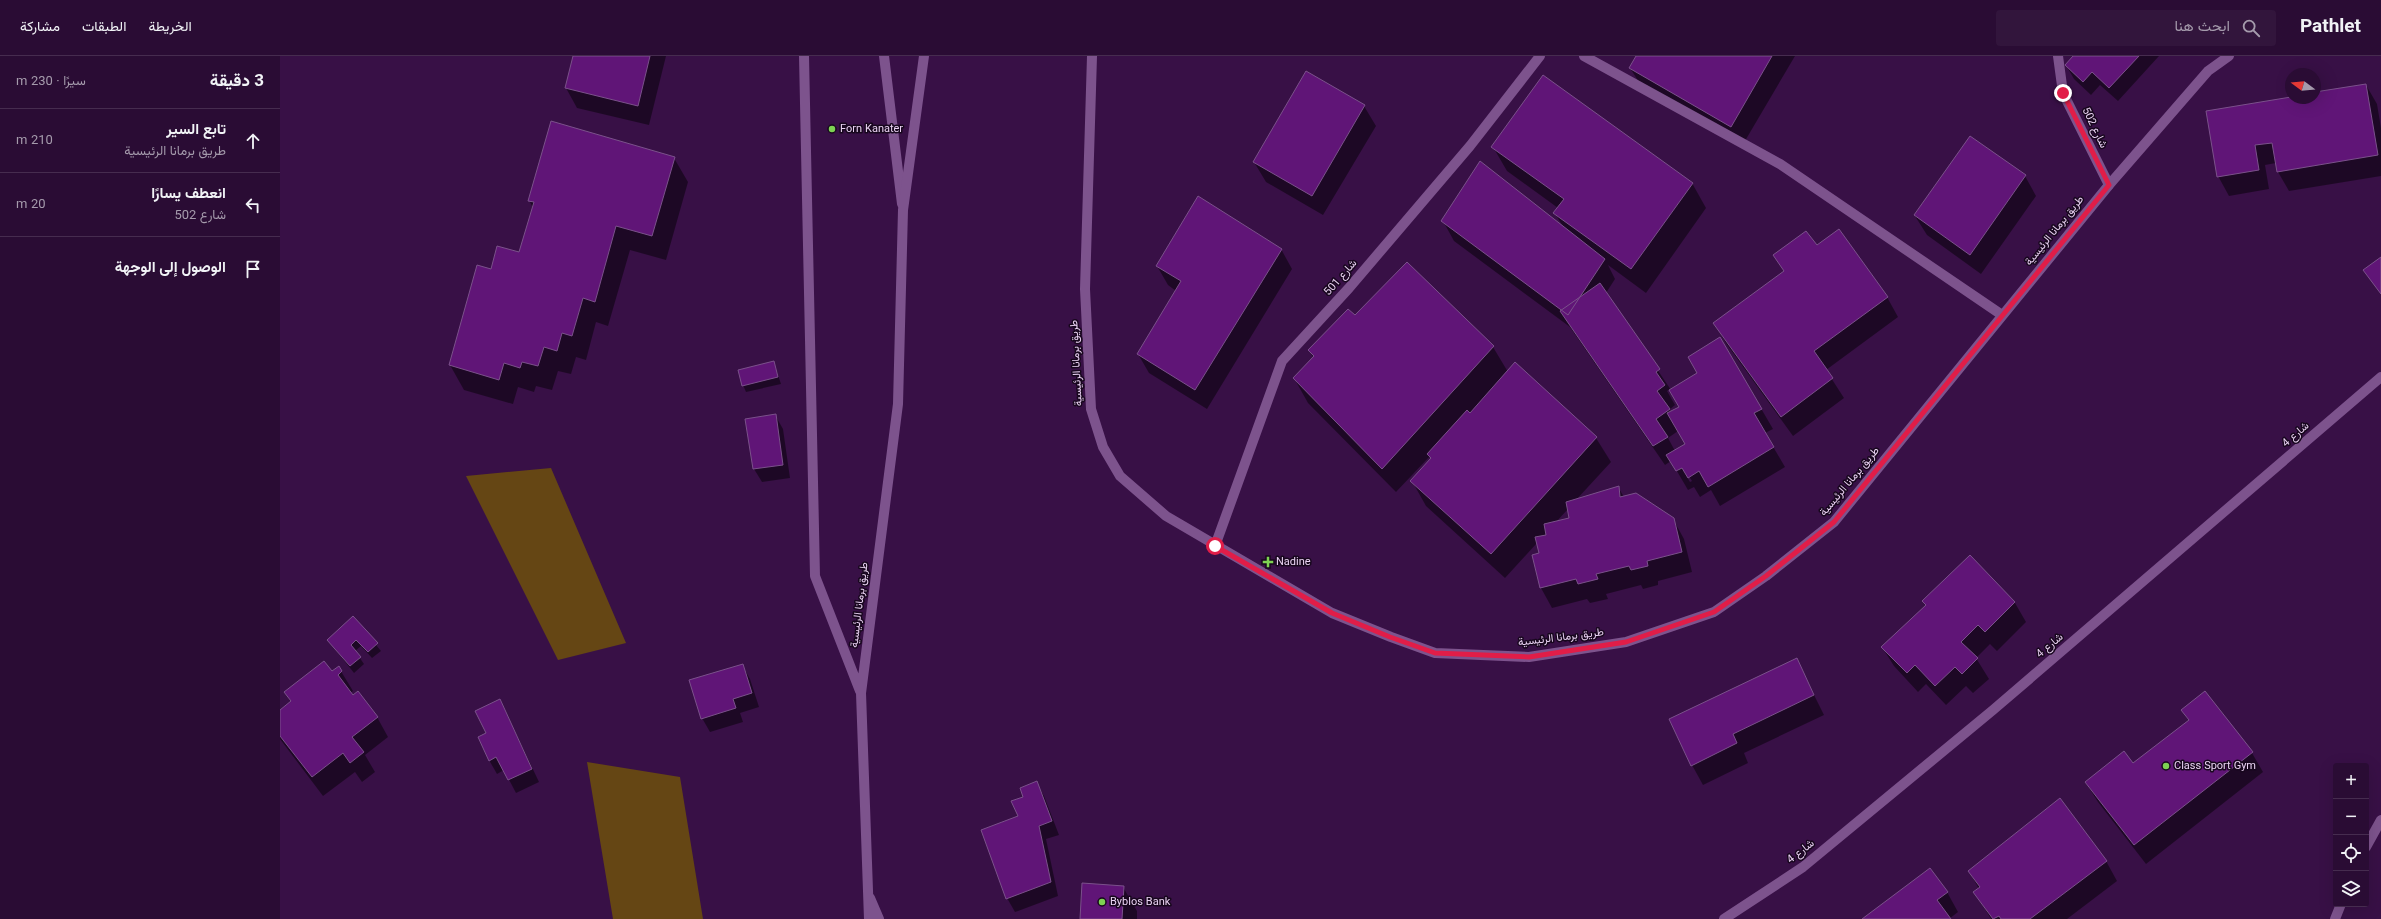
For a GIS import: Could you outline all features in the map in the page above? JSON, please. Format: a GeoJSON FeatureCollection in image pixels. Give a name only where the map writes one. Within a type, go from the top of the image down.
{"type":"FeatureCollection","features":[{"type":"Feature","properties":{"kind":"street"},"geometry":{"type":"LineString","coordinates":[[804,56],[815,576],[861,693]]}},
{"type":"Feature","properties":{"kind":"street"},"geometry":{"type":"LineString","coordinates":[[884,56],[903,210]]}},
{"type":"Feature","properties":{"kind":"street","name":"طريق برمانا الرئيسية"},"geometry":{"type":"LineString","coordinates":[[869,919],[861,693],[898,404],[903,210],[924,56]]}},
{"type":"Feature","properties":{"kind":"street","name":"طريق برمانا الرئيسية"},"geometry":{"type":"LineString","coordinates":[[1092,56],[1085,289],[1091,409],[1103,447],[1120,476],[1166,516],[1332,613],[1390,637],[1435,653],[1529,657],[1626,642],[1714,612],[1766,576],[1834,522],[2109,185],[2208,71],[2229,56]]}},
{"type":"Feature","properties":{"kind":"street","name":"شارع 501"},"geometry":{"type":"LineString","coordinates":[[1215,546],[1282,361],[1349,288],[1470,146],[1540,56]]}},
{"type":"Feature","properties":{"kind":"street"},"geometry":{"type":"LineString","coordinates":[[1584,56],[1780,164],[2002,315]]}},
{"type":"Feature","properties":{"kind":"street","name":"شارع 502"},"geometry":{"type":"LineString","coordinates":[[2058,56],[2063,93],[2109,185]]}},
{"type":"Feature","properties":{"kind":"street","name":"شارع 4"},"geometry":{"type":"LineString","coordinates":[[1724,919],[1803,867],[1993,710],[2381,377]]}},
{"type":"Feature","properties":{"kind":"street"},"geometry":{"type":"LineString","coordinates":[[2369,842],[2381,820]]}},
{"type":"Feature","properties":{"kind":"street"},"geometry":{"type":"LineString","coordinates":[[868,892],[879,919]]}},
{"type":"Feature","properties":{"kind":"street"},"geometry":{"type":"LineString","coordinates":[[2335,919],[2339,907]]}},
{"type":"Feature","properties":{"kind":"shaded area"},"geometry":{"type":"Polygon","coordinates":[[[551,468],[626,643],[558,660],[466,476],[551,468]]]}},
{"type":"Feature","properties":{"kind":"shaded area"},"geometry":{"type":"Polygon","coordinates":[[[587,762],[680,777],[703,919],[613,919],[587,762]]]}},
{"type":"Feature","properties":{"kind":"building"},"geometry":{"type":"Polygon","coordinates":[[[573,56],[650,56],[638,106],[565,88],[573,56]]]}},
{"type":"Feature","properties":{"kind":"building"},"geometry":{"type":"Polygon","coordinates":[[[1636,56],[1772,56],[1731,127],[1629,68],[1636,56]]]}},
{"type":"Feature","properties":{"kind":"building"},"geometry":{"type":"Polygon","coordinates":[[[2073,56],[2139,56],[2109,88],[2092,72],[2083,82],[2065,65],[2073,56]]]}},
{"type":"Feature","properties":{"kind":"building"},"geometry":{"type":"Polygon","coordinates":[[[1306,71],[1365,105],[1312,196],[1253,162],[1306,71]]]}},
{"type":"Feature","properties":{"kind":"building"},"geometry":{"type":"Polygon","coordinates":[[[1543,75],[1693,183],[1631,269],[1553,213],[1564,199],[1491,147],[1543,75]]]}},
{"type":"Feature","properties":{"kind":"building"},"geometry":{"type":"Polygon","coordinates":[[[2366,84],[2378,155],[2277,172],[2272,143],[2255,145],[2259,170],[2217,177],[2206,111],[2285,98],[2285,104],[2321,104],[2321,91],[2366,84]]]}},
{"type":"Feature","properties":{"kind":"building"},"geometry":{"type":"Polygon","coordinates":[[[551,121],[675,157],[652,236],[616,226],[595,302],[583,298],[572,336],[562,333],[557,351],[544,347],[538,366],[522,362],[520,368],[504,363],[499,380],[449,365],[477,265],[491,269],[497,246],[519,252],[534,202],[528,201],[551,121]]]}},
{"type":"Feature","properties":{"kind":"building"},"geometry":{"type":"Polygon","coordinates":[[[1970,136],[2026,175],[1970,255],[1914,215],[1970,136]]]}},
{"type":"Feature","properties":{"kind":"building"},"geometry":{"type":"Polygon","coordinates":[[[1480,161],[1605,259],[1568,315],[1441,221],[1480,161]]]}},
{"type":"Feature","properties":{"kind":"building"},"geometry":{"type":"Polygon","coordinates":[[[1198,196],[1282,249],[1195,390],[1137,354],[1181,281],[1156,266],[1198,196]]]}},
{"type":"Feature","properties":{"kind":"building"},"geometry":{"type":"Polygon","coordinates":[[[1839,229],[1888,297],[1814,351],[1833,378],[1781,417],[1713,323],[1784,271],[1773,255],[1806,231],[1817,245],[1839,229]]]}},
{"type":"Feature","properties":{"kind":"building"},"geometry":{"type":"Polygon","coordinates":[[[2381,257],[2381,294],[2363,270],[2381,257]]]}},
{"type":"Feature","properties":{"kind":"building"},"geometry":{"type":"Polygon","coordinates":[[[1407,262],[1494,346],[1382,469],[1293,378],[1314,356],[1308,350],[1348,309],[1355,315],[1407,262]]]}},
{"type":"Feature","properties":{"kind":"building"},"geometry":{"type":"Polygon","coordinates":[[[1600,283],[1660,369],[1656,372],[1665,385],[1657,391],[1670,409],[1656,419],[1668,437],[1653,446],[1560,311],[1600,283]]]}},
{"type":"Feature","properties":{"kind":"building"},"geometry":{"type":"Polygon","coordinates":[[[1720,337],[1762,409],[1754,413],[1774,447],[1708,487],[1699,471],[1688,478],[1682,468],[1676,471],[1666,455],[1685,444],[1667,413],[1679,407],[1669,390],[1697,373],[1688,357],[1720,337]]]}},
{"type":"Feature","properties":{"kind":"building"},"geometry":{"type":"Polygon","coordinates":[[[774,361],[778,377],[742,386],[738,370],[774,361]]]}},
{"type":"Feature","properties":{"kind":"building"},"geometry":{"type":"Polygon","coordinates":[[[1515,362],[1597,437],[1491,554],[1410,481],[1431,458],[1427,454],[1467,410],[1470,413],[1515,362]]]}},
{"type":"Feature","properties":{"kind":"building"},"geometry":{"type":"Polygon","coordinates":[[[776,414],[783,465],[753,469],[745,419],[776,414]]]}},
{"type":"Feature","properties":{"kind":"building"},"geometry":{"type":"Polygon","coordinates":[[[1619,486],[1620,497],[1636,493],[1674,518],[1682,552],[1647,561],[1648,566],[1631,570],[1629,566],[1596,574],[1598,579],[1578,584],[1576,579],[1540,588],[1532,555],[1539,553],[1535,537],[1546,535],[1544,524],[1569,518],[1566,502],[1619,486]]]}},
{"type":"Feature","properties":{"kind":"building"},"geometry":{"type":"Polygon","coordinates":[[[1970,555],[2015,602],[1985,632],[1978,625],[1961,642],[1978,658],[1962,674],[1955,667],[1935,686],[1915,665],[1907,673],[1881,647],[1926,605],[1922,601],[1970,555]]]}},
{"type":"Feature","properties":{"kind":"building"},"geometry":{"type":"Polygon","coordinates":[[[353,616],[378,643],[368,652],[356,640],[351,645],[361,657],[350,666],[327,640],[353,616]]]}},
{"type":"Feature","properties":{"kind":"building"},"geometry":{"type":"Polygon","coordinates":[[[1797,658],[1814,695],[1733,734],[1737,743],[1691,766],[1669,719],[1797,658]]]}},
{"type":"Feature","properties":{"kind":"building"},"geometry":{"type":"Polygon","coordinates":[[[324,661],[332,671],[339,666],[342,671],[338,675],[353,695],[358,691],[378,717],[352,737],[364,752],[350,763],[343,753],[312,777],[280,736],[280,710],[291,701],[284,692],[324,661]]]}},
{"type":"Feature","properties":{"kind":"building"},"geometry":{"type":"Polygon","coordinates":[[[743,664],[752,693],[733,699],[736,708],[701,719],[689,680],[743,664]]]}},
{"type":"Feature","properties":{"kind":"building"},"geometry":{"type":"Polygon","coordinates":[[[2205,691],[2253,752],[2134,845],[2085,782],[2124,751],[2133,763],[2189,720],[2181,710],[2205,691]]]}},
{"type":"Feature","properties":{"kind":"building"},"geometry":{"type":"Polygon","coordinates":[[[500,699],[532,769],[508,780],[496,757],[489,761],[478,737],[486,733],[475,711],[500,699]]]}},
{"type":"Feature","properties":{"kind":"building"},"geometry":{"type":"Polygon","coordinates":[[[1037,781],[1052,821],[1039,826],[1051,882],[1006,899],[981,830],[1018,816],[1011,801],[1023,797],[1020,788],[1037,781]]]}},
{"type":"Feature","properties":{"kind":"building"},"geometry":{"type":"Polygon","coordinates":[[[2060,798],[2107,861],[2030,919],[2001,919],[1999,916],[1993,919],[1973,892],[1980,887],[1968,871],[2060,798]]]}},
{"type":"Feature","properties":{"kind":"building"},"geometry":{"type":"Polygon","coordinates":[[[1930,868],[1948,892],[1937,900],[1951,919],[1862,919],[1930,868]]]}},
{"type":"Feature","properties":{"kind":"building","name":"Byblos Bank"},"geometry":{"type":"Polygon","coordinates":[[[1082,883],[1124,886],[1122,919],[1080,919],[1082,883]]]}},
{"type":"Feature","properties":{"kind":"place","name":"Forn Kanater"},"geometry":{"type":"Point","coordinates":[832,129]}},
{"type":"Feature","properties":{"kind":"place","name":"Nadine"},"geometry":{"type":"Point","coordinates":[1268,562]}},
{"type":"Feature","properties":{"kind":"place","name":"Class Sport Gym"},"geometry":{"type":"Point","coordinates":[2166,766]}},
{"type":"Feature","properties":{"kind":"place","name":"Byblos Bank"},"geometry":{"type":"Point","coordinates":[1102,902]}},
{"type":"Feature","properties":{"kind":"route"},"geometry":{"type":"LineString","coordinates":[[1215,546],[1332,613],[1390,637],[1435,653],[1529,657],[1626,642],[1714,612],[1766,576],[1834,522],[2109,185],[2063,93]]}}]}
